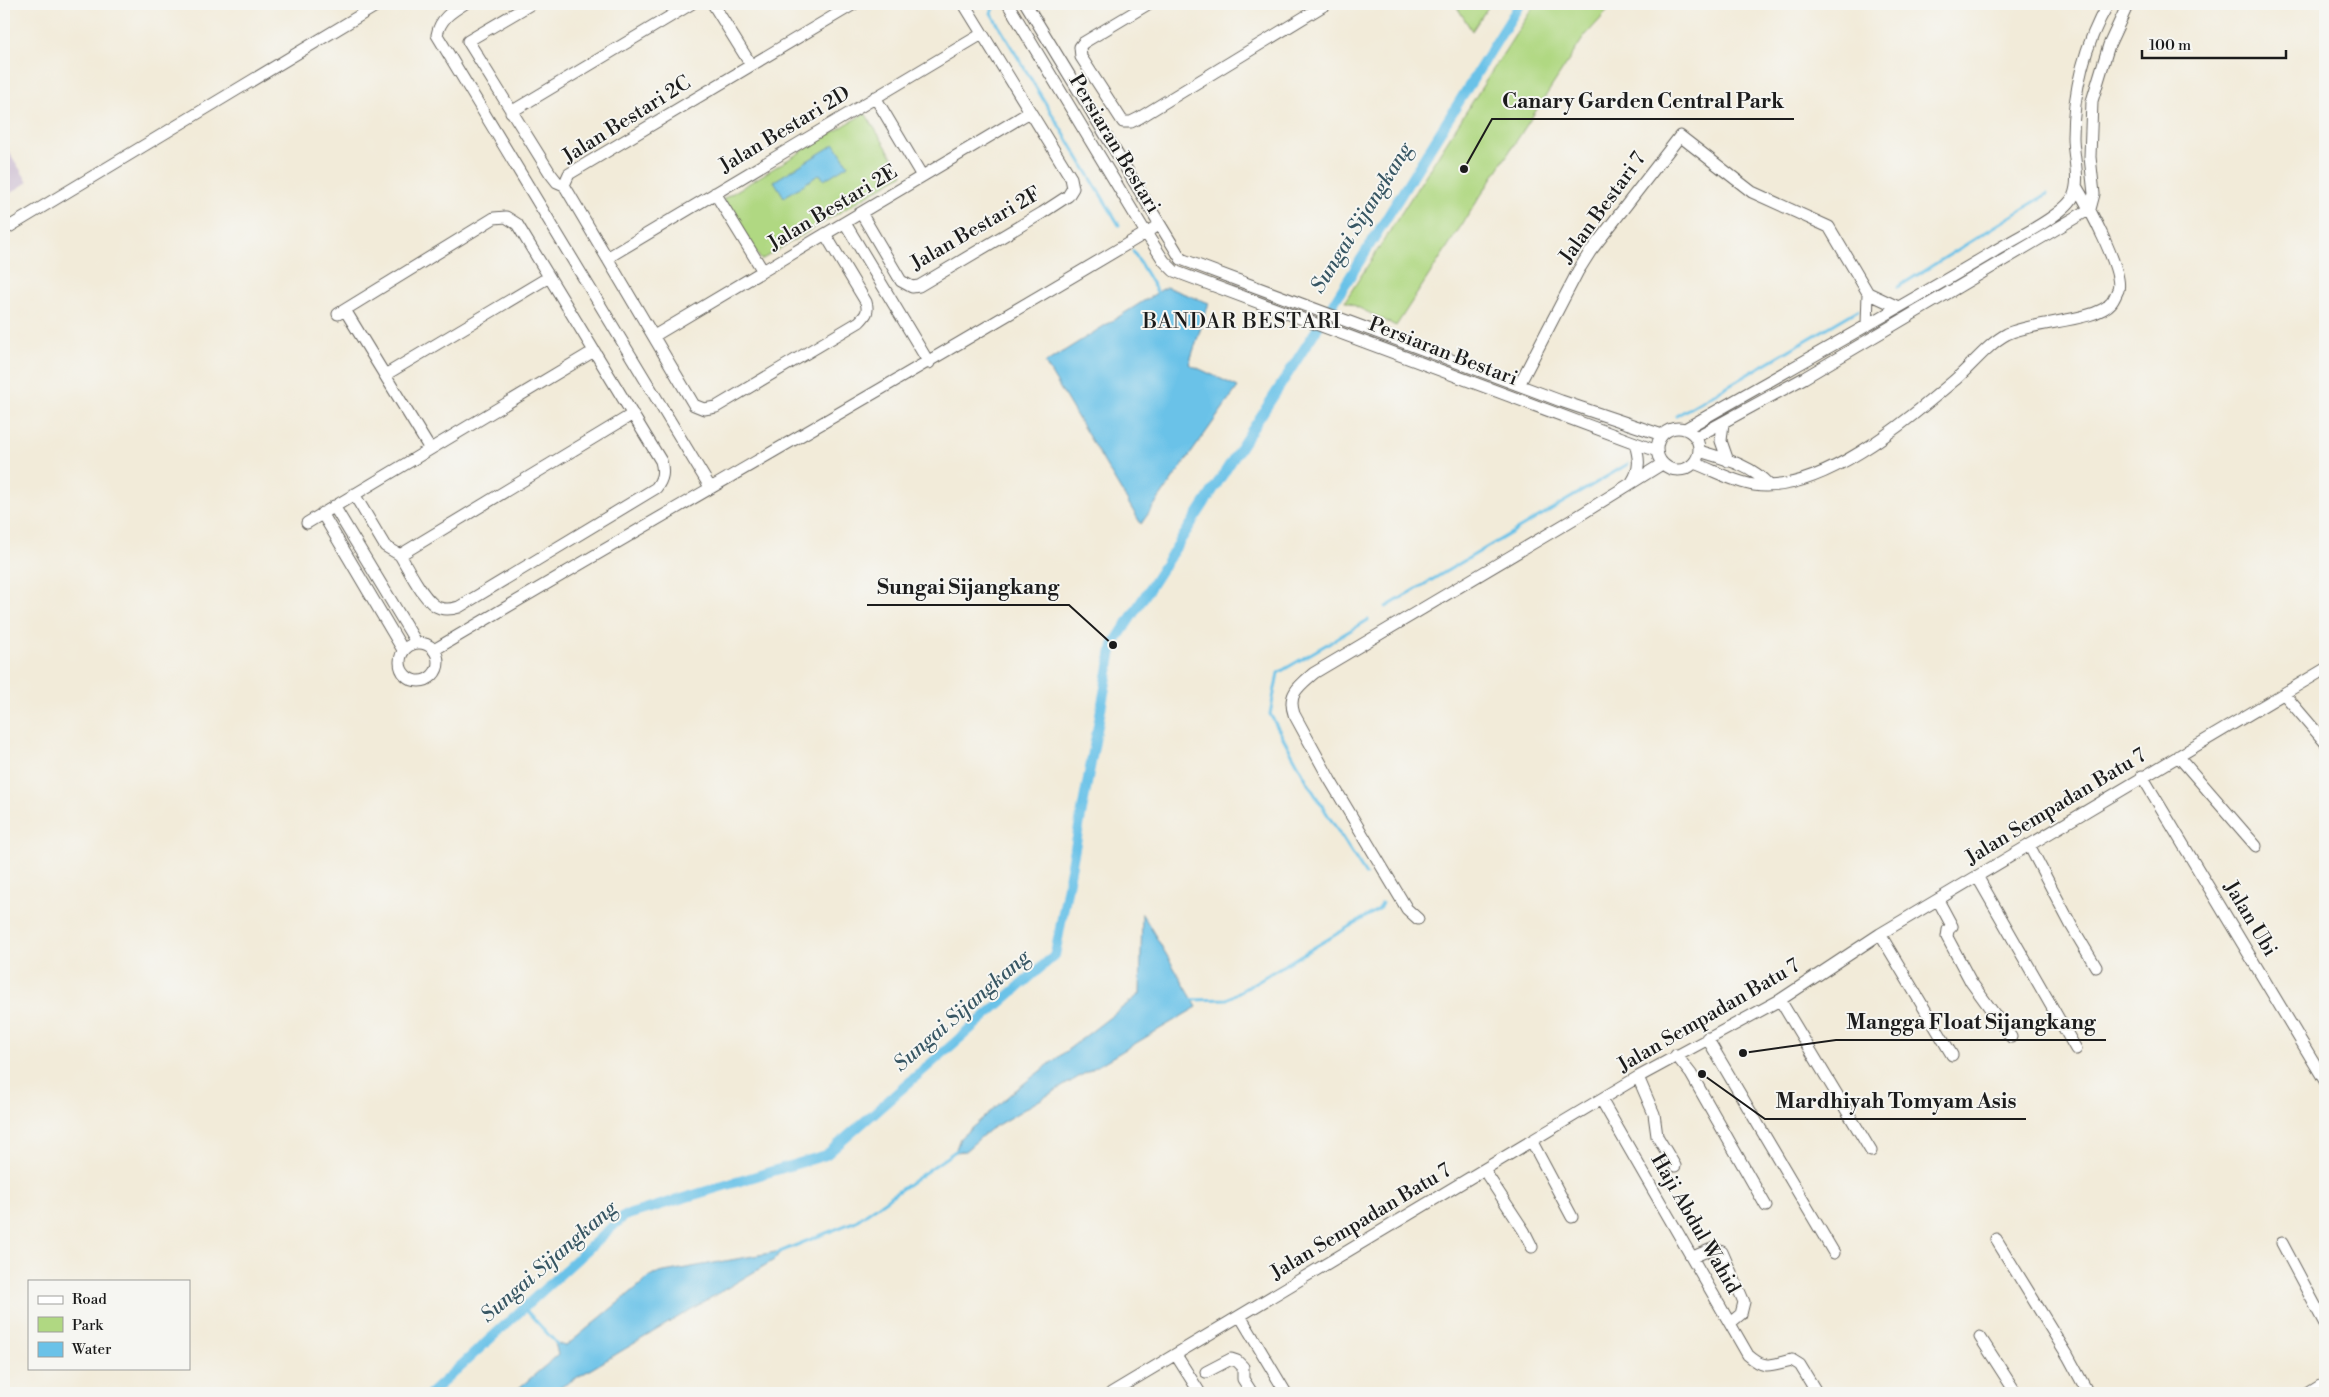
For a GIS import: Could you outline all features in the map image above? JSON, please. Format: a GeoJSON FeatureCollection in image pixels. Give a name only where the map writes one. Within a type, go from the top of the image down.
{"type":"FeatureCollection","features":[{"type":"Feature","properties":{"kind":"street"},"geometry":{"type":"LineString","coordinates":[[4,230],[379,4]]}},
{"type":"Feature","properties":{"kind":"street"},"geometry":{"type":"LineString","coordinates":[[464,4],[446,16],[439,26],[438,35],[710,487]]}},
{"type":"Feature","properties":{"kind":"street"},"geometry":{"type":"LineString","coordinates":[[531,4],[468,41],[550,173],[557,182],[564,186]]}},
{"type":"Feature","properties":{"kind":"street"},"geometry":{"type":"LineString","coordinates":[[511,112],[691,4]]}},
{"type":"Feature","properties":{"kind":"street"},"geometry":{"type":"LineString","coordinates":[[713,4],[751,65]]}},
{"type":"Feature","properties":{"kind":"street","name":"Jalan Bestari 2C"},"geometry":{"type":"LineString","coordinates":[[825,234],[866,302],[868,309],[866,314],[859,322],[716,407],[704,408],[694,405],[564,186],[569,174],[854,4]]}},
{"type":"Feature","properties":{"kind":"street"},"geometry":{"type":"LineString","coordinates":[[964,4],[1030,112]]}},
{"type":"Feature","properties":{"kind":"street","name":"Persiaran Bestari"},"geometry":{"type":"LineString","coordinates":[[1026,4],[1181,259],[1519,385],[1662,435]]}},
{"type":"Feature","properties":{"kind":"street"},"geometry":{"type":"LineString","coordinates":[[1148,4],[1083,42],[1080,47],[1082,57],[1123,122],[1131,122],[1139,118],[1326,4]]}},
{"type":"Feature","properties":{"kind":"street"},"geometry":{"type":"LineString","coordinates":[[1685,429],[1868,325],[2054,215],[2069,204],[2076,186],[2073,138],[2077,93],[2082,66],[2092,37],[2108,4]]}},
{"type":"Feature","properties":{"kind":"street"},"geometry":{"type":"LineString","coordinates":[[1696,437],[1804,378],[2090,209],[2094,194],[2090,157],[2092,101],[2109,46],[2128,4]]}},
{"type":"Feature","properties":{"kind":"street","name":"Persiaran Bestari"},"geometry":{"type":"LineString","coordinates":[[1013,5],[1146,233],[1164,261],[1174,271],[1657,451]]}},
{"type":"Feature","properties":{"kind":"street","name":"Jalan Bestari 2D"},"geometry":{"type":"LineString","coordinates":[[607,258],[982,34]]}},
{"type":"Feature","properties":{"kind":"street"},"geometry":{"type":"LineString","coordinates":[[875,97],[922,176]]}},
{"type":"Feature","properties":{"kind":"street","name":"Jalan Bestari 2E"},"geometry":{"type":"LineString","coordinates":[[654,336],[1030,112]]}},
{"type":"Feature","properties":{"kind":"street","name":"Jalan Bestari 2F"},"geometry":{"type":"LineString","coordinates":[[861,213],[901,281],[912,288],[919,286],[1068,196],[1073,188],[1071,178],[1030,112]]}},
{"type":"Feature","properties":{"kind":"street","name":"Jalan Bestari 7"},"geometry":{"type":"LineString","coordinates":[[1519,385],[1578,271],[1590,252],[1680,136],[1752,192],[1828,227],[1868,293]]}},
{"type":"Feature","properties":{"kind":"street"},"geometry":{"type":"LineString","coordinates":[[1694,463],[1752,485],[1769,485],[1797,481],[1849,459],[1874,444],[1955,380],[1997,340],[2010,333],[2100,311],[2111,303],[2119,288],[2116,268],[2090,209],[2076,186]]}},
{"type":"Feature","properties":{"kind":"street"},"geometry":{"type":"LineString","coordinates":[[715,193],[763,272]]}},
{"type":"Feature","properties":{"kind":"street"},"geometry":{"type":"LineString","coordinates":[[354,494],[385,546],[400,554],[429,601],[438,608],[449,609],[459,607],[656,488],[662,480],[664,471],[661,461],[517,224],[506,217],[494,218],[341,312],[384,375],[430,449]]}},
{"type":"Feature","properties":{"kind":"street"},"geometry":{"type":"LineString","coordinates":[[845,222],[929,363]]}},
{"type":"Feature","properties":{"kind":"street"},"geometry":{"type":"LineString","coordinates":[[434,650],[710,487],[929,363],[1160,225]]}},
{"type":"Feature","properties":{"kind":"street"},"geometry":{"type":"LineString","coordinates":[[384,375],[549,276]]}},
{"type":"Feature","properties":{"kind":"street"},"geometry":{"type":"LineString","coordinates":[[1868,325],[1868,293],[1898,307]]}},
{"type":"Feature","properties":{"kind":"street"},"geometry":{"type":"LineString","coordinates":[[307,523],[594,351]]}},
{"type":"Feature","properties":{"kind":"street"},"geometry":{"type":"LineString","coordinates":[[400,554],[633,414]]}},
{"type":"Feature","properties":{"kind":"street"},"geometry":{"type":"LineString","coordinates":[[1723,423],[1721,441],[1728,460]]}},
{"type":"Feature","properties":{"kind":"street"},"geometry":{"type":"LineString","coordinates":[[1673,428],[1685,429],[1696,437],[1700,451],[1694,463],[1682,470],[1674,470],[1662,464],[1657,451],[1662,435],[1673,428]]}},
{"type":"Feature","properties":{"kind":"street"},"geometry":{"type":"LineString","coordinates":[[1632,482],[1637,475],[1640,463],[1635,443]]}},
{"type":"Feature","properties":{"kind":"street"},"geometry":{"type":"LineString","coordinates":[[1700,451],[1756,472],[1769,485]]}},
{"type":"Feature","properties":{"kind":"street"},"geometry":{"type":"LineString","coordinates":[[1418,919],[1407,909],[1330,780],[1294,714],[1291,706],[1294,690],[1314,673],[1572,520],[1662,464]]}},
{"type":"Feature","properties":{"kind":"street"},"geometry":{"type":"LineString","coordinates":[[334,506],[416,642]]}},
{"type":"Feature","properties":{"kind":"street"},"geometry":{"type":"LineString","coordinates":[[322,513],[403,650]]}},
{"type":"Feature","properties":{"kind":"street"},"geometry":{"type":"LineString","coordinates":[[416,642],[426,644],[434,650],[438,657],[438,666],[434,674],[427,680],[419,682],[410,680],[403,674],[400,667],[400,658],[403,650],[416,642]]}},
{"type":"Feature","properties":{"kind":"street","name":"Jalan Sempadan Batu 7"},"geometry":{"type":"LineString","coordinates":[[1111,1393],[1638,1077],[1706,1038],[1780,1000],[1880,934],[2142,776],[2325,669]]}},
{"type":"Feature","properties":{"kind":"street"},"geometry":{"type":"LineString","coordinates":[[2284,694],[2325,742]]}},
{"type":"Feature","properties":{"kind":"street"},"geometry":{"type":"LineString","coordinates":[[2178,756],[2256,846]]}},
{"type":"Feature","properties":{"kind":"street","name":"Jalan Ubi"},"geometry":{"type":"LineString","coordinates":[[2142,776],[2325,1081]]}},
{"type":"Feature","properties":{"kind":"street"},"geometry":{"type":"LineString","coordinates":[[2029,845],[2071,925],[2096,967]]}},
{"type":"Feature","properties":{"kind":"street"},"geometry":{"type":"LineString","coordinates":[[1977,876],[2076,1049]]}},
{"type":"Feature","properties":{"kind":"street"},"geometry":{"type":"LineString","coordinates":[[1938,900],[1952,926],[1948,930],[1947,937],[1966,975],[2011,1037]]}},
{"type":"Feature","properties":{"kind":"street"},"geometry":{"type":"LineString","coordinates":[[1880,934],[1952,1055]]}},
{"type":"Feature","properties":{"kind":"street"},"geometry":{"type":"LineString","coordinates":[[1780,1000],[1870,1151]]}},
{"type":"Feature","properties":{"kind":"street"},"geometry":{"type":"LineString","coordinates":[[1706,1038],[1834,1253]]}},
{"type":"Feature","properties":{"kind":"street"},"geometry":{"type":"LineString","coordinates":[[1676,1055],[1691,1074],[1766,1206]]}},
{"type":"Feature","properties":{"kind":"street"},"geometry":{"type":"LineString","coordinates":[[1638,1077],[1654,1114],[1657,1136],[1675,1166]]}},
{"type":"Feature","properties":{"kind":"street","name":"Haji Abdul Wahid"},"geometry":{"type":"LineString","coordinates":[[1602,1100],[1748,1355],[1758,1364],[1770,1366],[1792,1360],[1800,1364],[1817,1393]]}},
{"type":"Feature","properties":{"kind":"street"},"geometry":{"type":"LineString","coordinates":[[1532,1142],[1572,1217]]}},
{"type":"Feature","properties":{"kind":"street"},"geometry":{"type":"LineString","coordinates":[[1484,1170],[1524,1231],[1532,1247]]}},
{"type":"Feature","properties":{"kind":"street"},"geometry":{"type":"LineString","coordinates":[[1996,1239],[2068,1356],[2088,1393]]}},
{"type":"Feature","properties":{"kind":"street"},"geometry":{"type":"LineString","coordinates":[[2282,1243],[2325,1324]]}},
{"type":"Feature","properties":{"kind":"street"},"geometry":{"type":"LineString","coordinates":[[1693,1256],[1714,1248],[1722,1252],[1744,1302],[1741,1314],[1730,1323]]}},
{"type":"Feature","properties":{"kind":"street"},"geometry":{"type":"LineString","coordinates":[[1240,1316],[1286,1393]]}},
{"type":"Feature","properties":{"kind":"street"},"geometry":{"type":"LineString","coordinates":[[1980,1337],[2016,1393]]}},
{"type":"Feature","properties":{"kind":"street"},"geometry":{"type":"LineString","coordinates":[[1176,1355],[1200,1393]]}},
{"type":"Feature","properties":{"kind":"street"},"geometry":{"type":"LineString","coordinates":[[1206,1372],[1231,1359],[1237,1361],[1243,1367],[1243,1379],[1252,1393]]}},
{"type":"Feature","properties":{"kind":"street"},"geometry":{"type":"LineString","coordinates":[[2309,1393],[2325,1384]]}},
{"type":"Feature","properties":{"kind":"shaded area"},"geometry":{"type":"Polygon","coordinates":[[[4,144],[28,182],[4,197],[4,144]]]}},
{"type":"Feature","properties":{"kind":"green space"},"geometry":{"type":"Polygon","coordinates":[[[1455,4],[1490,4],[1472,31],[1455,4]]]}},
{"type":"Feature","properties":{"kind":"green space"},"geometry":{"type":"Polygon","coordinates":[[[1535,4],[1614,4],[1584,37],[1396,326],[1345,301],[1535,4]]]}},
{"type":"Feature","properties":{"kind":"green space"},"geometry":{"type":"Polygon","coordinates":[[[865,113],[903,174],[761,260],[723,199],[865,113]]]}},
{"type":"Feature","properties":{"kind":"water"},"geometry":{"type":"Polygon","coordinates":[[[835,144],[848,165],[824,180],[820,174],[784,197],[774,181],[835,144]]]}},
{"type":"Feature","properties":{"kind":"water"},"geometry":{"type":"Polygon","coordinates":[[[1166,287],[1209,303],[1189,364],[1238,387],[1141,524],[1045,363],[1166,287]]]}},
{"type":"Feature","properties":{"kind":"water"},"geometry":{"type":"Polygon","coordinates":[[[1142,913],[1197,1007],[989,1130],[965,1151],[955,1152],[960,1138],[1013,1092],[1140,994],[1142,913]]]}},
{"type":"Feature","properties":{"kind":"water"},"geometry":{"type":"Polygon","coordinates":[[[781,1251],[774,1260],[551,1393],[513,1393],[558,1355],[555,1343],[566,1346],[653,1274],[781,1251]]]}},
{"type":"Feature","properties":{"kind":"waterway","name":"Sungai Sijangkang"},"geometry":{"type":"LineString","coordinates":[[431,1393],[624,1216],[826,1155],[1055,955],[1113,645],[1333,304],[1520,4]]}},
{"type":"Feature","properties":{"kind":"waterway"},"geometry":{"type":"LineString","coordinates":[[994,6],[991,13],[1119,225]]}},
{"type":"Feature","properties":{"kind":"waterway"},"geometry":{"type":"LineString","coordinates":[[1898,287],[2047,194]]}},
{"type":"Feature","properties":{"kind":"waterway"},"geometry":{"type":"LineString","coordinates":[[1133,251],[1159,295]]}},
{"type":"Feature","properties":{"kind":"waterway"},"geometry":{"type":"LineString","coordinates":[[1676,416],[1858,310]]}},
{"type":"Feature","properties":{"kind":"waterway"},"geometry":{"type":"LineString","coordinates":[[1386,607],[1628,464]]}},
{"type":"Feature","properties":{"kind":"waterway"},"geometry":{"type":"LineString","coordinates":[[1366,875],[1312,790],[1270,714],[1278,673],[1368,620]]}},
{"type":"Feature","properties":{"kind":"waterway"},"geometry":{"type":"LineString","coordinates":[[1190,1002],[1193,1000],[1227,999],[1379,909],[1382,903]]}},
{"type":"Feature","properties":{"kind":"waterway"},"geometry":{"type":"LineString","coordinates":[[777,1253],[856,1221],[957,1150]]}},
{"type":"Feature","properties":{"kind":"waterway"},"geometry":{"type":"LineString","coordinates":[[524,1308],[557,1344]]}},
{"type":"Feature","properties":{"kind":"place","name":"Canary Garden Central Park"},"geometry":{"type":"Point","coordinates":[1464,169]}},
{"type":"Feature","properties":{"kind":"place","name":"Sungai Sijangkang"},"geometry":{"type":"Point","coordinates":[1113,645]}},
{"type":"Feature","properties":{"kind":"place","name":"Mangga Float Sijangkang"},"geometry":{"type":"Point","coordinates":[1743,1053]}},
{"type":"Feature","properties":{"kind":"place","name":"Mardhiyah Tomyam Asis"},"geometry":{"type":"Point","coordinates":[1702,1074]}},
{"type":"Feature","properties":{"kind":"district","name":"BANDAR BESTARI"},"geometry":{"type":"Point","coordinates":[1242,322]}}]}
